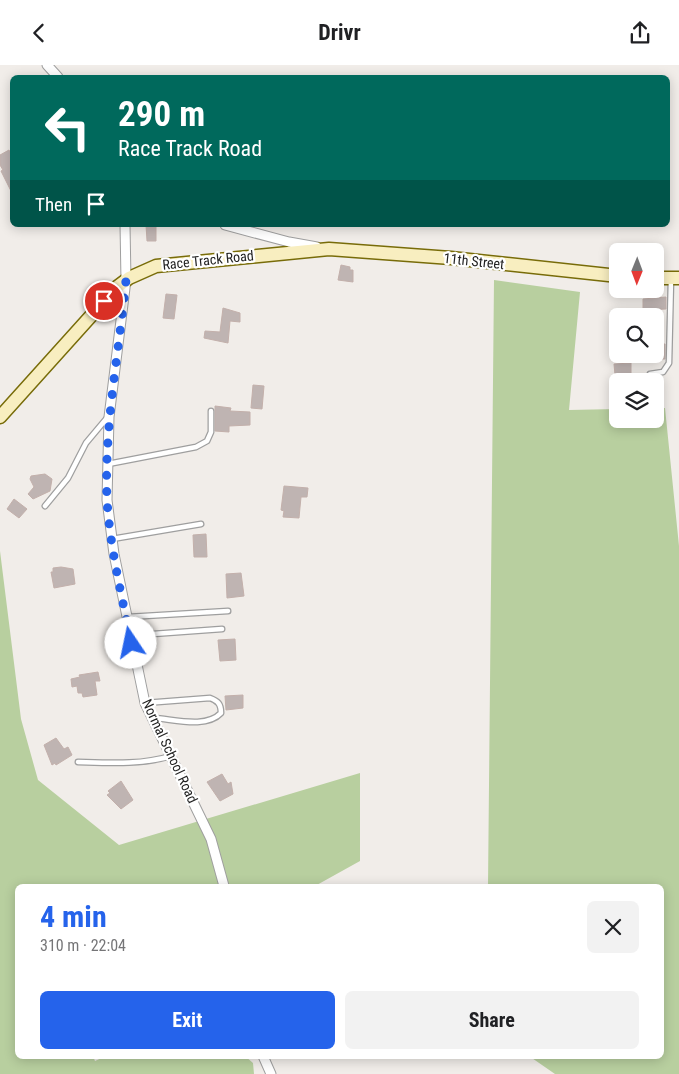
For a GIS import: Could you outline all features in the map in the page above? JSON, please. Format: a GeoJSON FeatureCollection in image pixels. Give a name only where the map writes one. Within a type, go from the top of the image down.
{"type":"FeatureCollection","features":[{"type":"Feature","properties":{"kind":"main road","name":"Race Track Road"},"geometry":{"type":"LineString","coordinates":[[0,417],[117,287],[126,280],[156,266],[329,249]]}},
{"type":"Feature","properties":{"kind":"main road","name":"11th Street"},"geometry":{"type":"LineString","coordinates":[[329,249],[451,258],[609,275]]}},
{"type":"Feature","properties":{"kind":"street"},"geometry":{"type":"LineString","coordinates":[[47,65],[56,75]]}},
{"type":"Feature","properties":{"kind":"street","name":"Normal School Road"},"geometry":{"type":"LineString","coordinates":[[125,227],[126,280],[109,417],[107,500],[112,539],[144,703],[211,839],[223,884]]}},
{"type":"Feature","properties":{"kind":"street"},"geometry":{"type":"LineString","coordinates":[[233,227],[289,242],[329,249]]}},
{"type":"Feature","properties":{"kind":"street"},"geometry":{"type":"LineString","coordinates":[[264,1059],[271,1074]]}},
{"type":"Feature","properties":{"kind":"lane"},"geometry":{"type":"LineString","coordinates":[[659,373],[663,372],[670,363],[675,278]]}},
{"type":"Feature","properties":{"kind":"lane"},"geometry":{"type":"LineString","coordinates":[[108,464],[196,447],[207,441],[211,431],[211,411]]}},
{"type":"Feature","properties":{"kind":"lane"},"geometry":{"type":"LineString","coordinates":[[45,506],[68,478],[86,443],[109,417]]}},
{"type":"Feature","properties":{"kind":"lane"},"geometry":{"type":"LineString","coordinates":[[112,539],[201,524]]}},
{"type":"Feature","properties":{"kind":"lane"},"geometry":{"type":"LineString","coordinates":[[126,617],[228,611]]}},
{"type":"Feature","properties":{"kind":"lane"},"geometry":{"type":"LineString","coordinates":[[129,630],[153,633],[222,629]]}},
{"type":"Feature","properties":{"kind":"lane"},"geometry":{"type":"LineString","coordinates":[[144,703],[210,698],[217,701],[221,706],[220,713],[215,719],[203,722],[152,718]]}},
{"type":"Feature","properties":{"kind":"lane"},"geometry":{"type":"LineString","coordinates":[[78,762],[126,763],[171,756]]}},
{"type":"Feature","properties":{"kind":"green space"},"geometry":{"type":"Polygon","coordinates":[[[494,280],[580,292],[569,410],[609,409],[609,428],[664,428],[665,408],[679,546],[679,1074],[555,1074],[533,1059],[664,1059],[664,884],[488,884],[494,280]]]}},
{"type":"Feature","properties":{"kind":"green space"},"geometry":{"type":"Polygon","coordinates":[[[0,551],[21,719],[38,780],[119,845],[360,773],[360,861],[319,884],[15,884],[15,1059],[94,1059],[95,1061],[99,1059],[248,1059],[253,1063],[254,1074],[0,1074],[0,551]]]}},
{"type":"Feature","properties":{"kind":"building"},"geometry":{"type":"Polygon","coordinates":[[[9,150],[10,152],[10,189],[1,171],[3,170],[0,165],[0,155],[9,150]]]}},
{"type":"Feature","properties":{"kind":"building"},"geometry":{"type":"Polygon","coordinates":[[[146,227],[156,227],[156,241],[147,241],[146,227]]]}},
{"type":"Feature","properties":{"kind":"building"},"geometry":{"type":"Polygon","coordinates":[[[341,265],[350,267],[350,270],[353,270],[353,282],[338,280],[341,265]]]}},
{"type":"Feature","properties":{"kind":"building"},"geometry":{"type":"Polygon","coordinates":[[[166,294],[177,295],[174,319],[163,318],[166,294]]]}},
{"type":"Feature","properties":{"kind":"building"},"geometry":{"type":"Polygon","coordinates":[[[666,297],[666,309],[643,308],[643,299],[666,297]]]}},
{"type":"Feature","properties":{"kind":"building"},"geometry":{"type":"Polygon","coordinates":[[[223,308],[240,313],[240,322],[230,321],[228,343],[204,338],[205,331],[220,332],[223,308]]]}},
{"type":"Feature","properties":{"kind":"building"},"geometry":{"type":"Polygon","coordinates":[[[631,363],[631,373],[615,373],[614,364],[631,363]]]}},
{"type":"Feature","properties":{"kind":"building"},"geometry":{"type":"Polygon","coordinates":[[[253,385],[264,386],[262,409],[251,408],[253,385]]]}},
{"type":"Feature","properties":{"kind":"building"},"geometry":{"type":"Polygon","coordinates":[[[215,406],[231,408],[230,411],[250,412],[250,425],[229,426],[229,432],[215,431],[215,406]]]}},
{"type":"Feature","properties":{"kind":"building"},"geometry":{"type":"Polygon","coordinates":[[[45,474],[52,479],[50,491],[33,499],[28,494],[34,487],[30,479],[31,476],[45,474]]]}},
{"type":"Feature","properties":{"kind":"building"},"geometry":{"type":"Polygon","coordinates":[[[284,486],[308,488],[307,497],[301,497],[299,518],[283,517],[284,511],[281,510],[284,486]]]}},
{"type":"Feature","properties":{"kind":"building"},"geometry":{"type":"Polygon","coordinates":[[[14,499],[27,509],[19,518],[7,509],[14,499]]]}},
{"type":"Feature","properties":{"kind":"building"},"geometry":{"type":"Polygon","coordinates":[[[206,534],[207,557],[194,557],[193,535],[206,534]]]}},
{"type":"Feature","properties":{"kind":"building"},"geometry":{"type":"Polygon","coordinates":[[[53,568],[73,569],[75,584],[54,588],[51,572],[53,572],[53,568]]]}},
{"type":"Feature","properties":{"kind":"building"},"geometry":{"type":"Polygon","coordinates":[[[241,573],[244,596],[227,598],[226,574],[241,573]]]}},
{"type":"Feature","properties":{"kind":"building"},"geometry":{"type":"Polygon","coordinates":[[[235,639],[236,660],[220,661],[218,640],[235,639]]]}},
{"type":"Feature","properties":{"kind":"building"},"geometry":{"type":"Polygon","coordinates":[[[98,672],[100,681],[95,681],[97,695],[83,697],[82,693],[78,693],[77,686],[72,687],[71,679],[80,677],[79,675],[98,672]]]}},
{"type":"Feature","properties":{"kind":"building"},"geometry":{"type":"Polygon","coordinates":[[[243,695],[243,708],[226,710],[225,696],[243,695]]]}},
{"type":"Feature","properties":{"kind":"building"},"geometry":{"type":"Polygon","coordinates":[[[56,738],[64,749],[68,747],[72,755],[56,765],[55,763],[52,765],[44,745],[56,738]]]}},
{"type":"Feature","properties":{"kind":"building"},"geometry":{"type":"Polygon","coordinates":[[[222,774],[228,784],[231,782],[233,794],[220,801],[207,782],[222,774]]]}},
{"type":"Feature","properties":{"kind":"building"},"geometry":{"type":"Polygon","coordinates":[[[121,781],[133,800],[121,809],[107,795],[110,793],[108,791],[121,781]]]}},
{"type":"Feature","properties":{"kind":"route"},"geometry":{"type":"LineString","coordinates":[[104,301],[126,280],[109,417],[107,500],[114,554],[131,643]]}}]}
